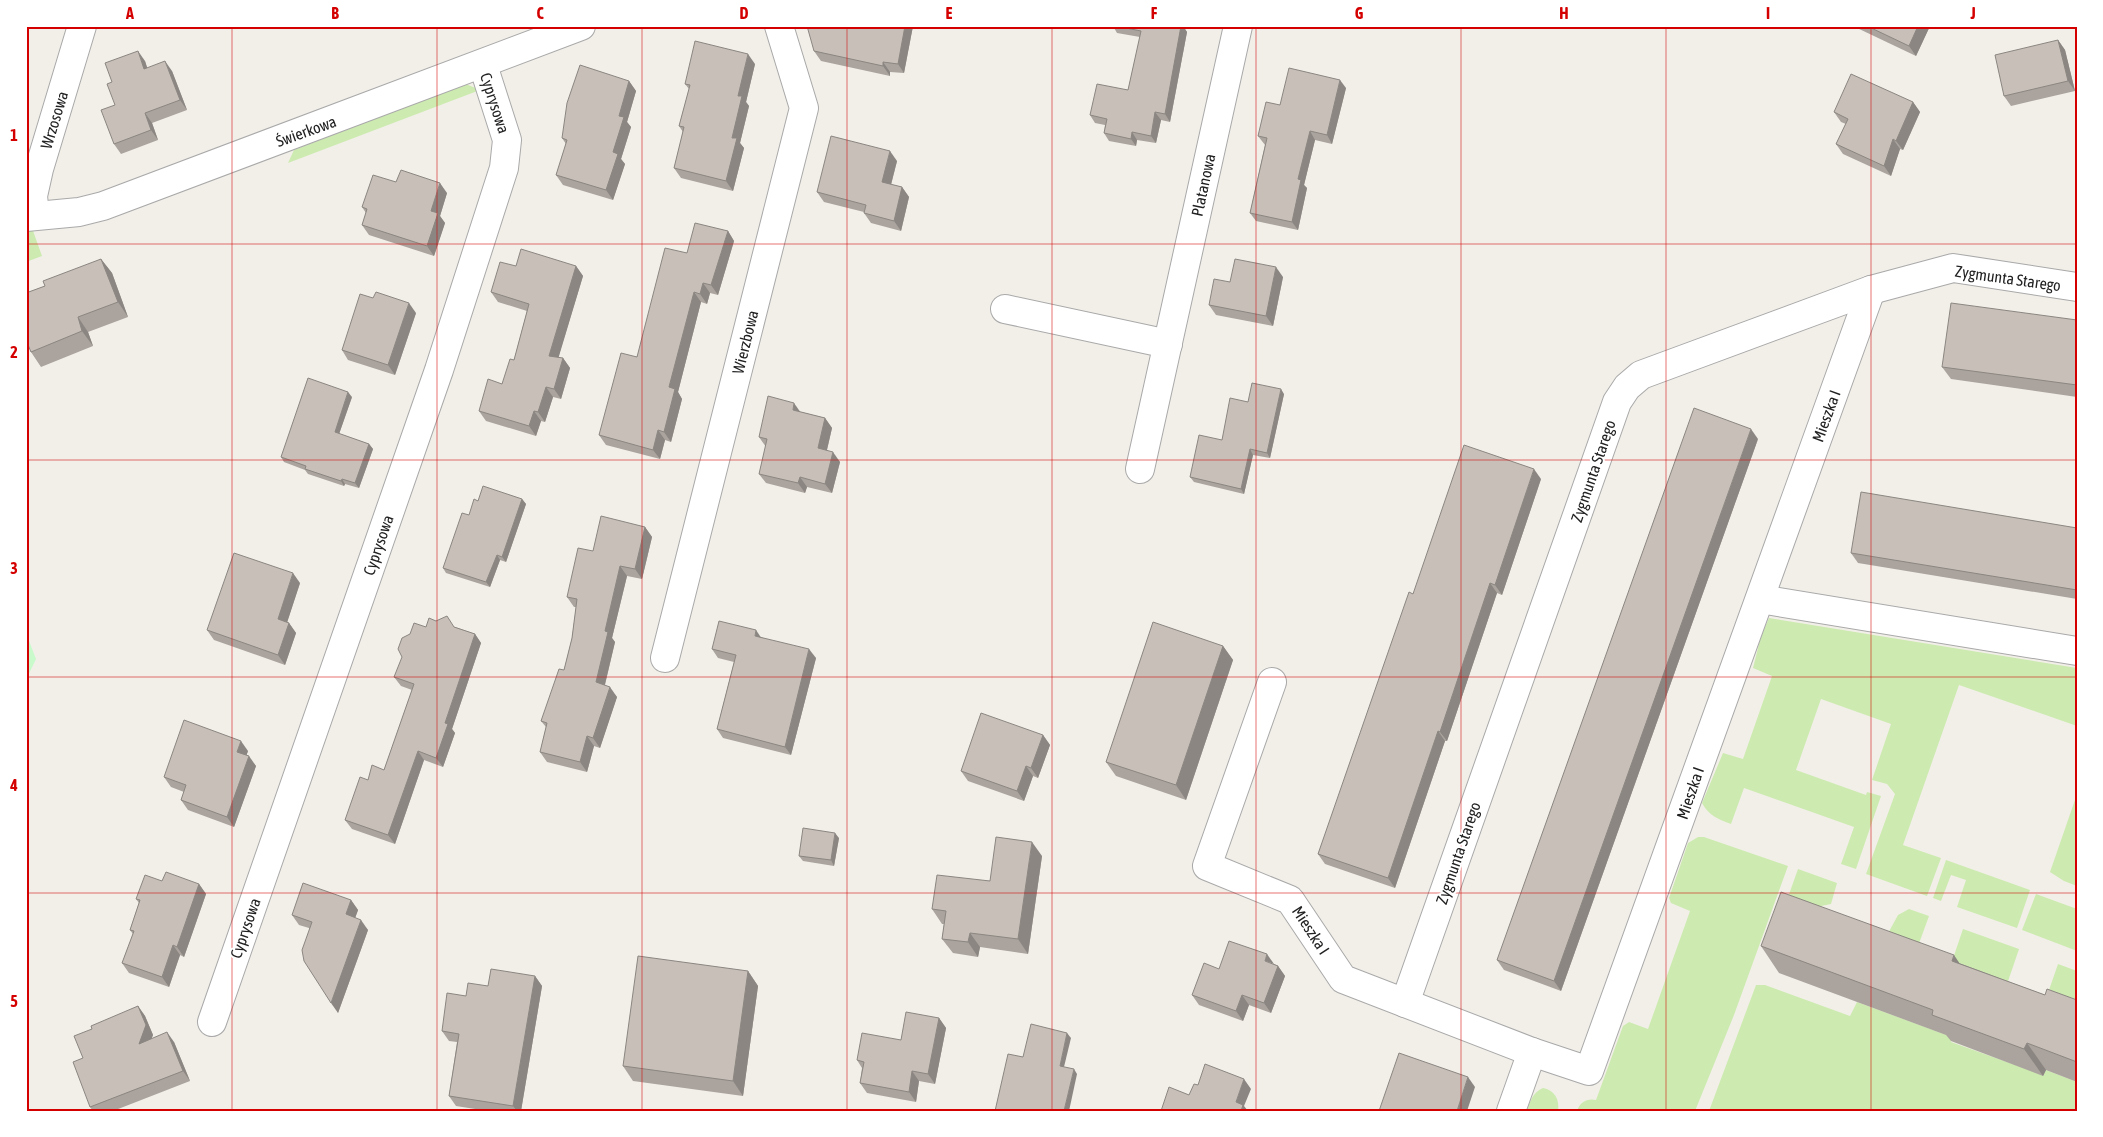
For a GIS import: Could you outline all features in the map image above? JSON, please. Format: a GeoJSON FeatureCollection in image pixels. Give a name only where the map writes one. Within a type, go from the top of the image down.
{"type":"FeatureCollection","features":[{"type":"Feature","properties":{"kind":"street","name":"Wrzosowa"},"geometry":{"type":"LineString","coordinates":[[30,216],[39,169],[82,26]]}},
{"type":"Feature","properties":{"kind":"street","name":"Świerkowa"},"geometry":{"type":"LineString","coordinates":[[30,216],[80,212],[103,206],[483,65],[548,33],[581,26]]}},
{"type":"Feature","properties":{"kind":"street","name":"Wierzbowa"},"geometry":{"type":"LineString","coordinates":[[665,658],[804,108],[779,26]]}},
{"type":"Feature","properties":{"kind":"street","name":"Platanowa"},"geometry":{"type":"LineString","coordinates":[[1140,469],[1238,26]]}},
{"type":"Feature","properties":{"kind":"street","name":"Cyprysowa"},"geometry":{"type":"LineString","coordinates":[[212,1022],[439,370],[504,168],[507,140],[483,65]]}},
{"type":"Feature","properties":{"kind":"street","name":"Zygmunta Starego"},"geometry":{"type":"LineString","coordinates":[[1405,1004],[1617,402],[1627,387],[1641,375],[1871,290],[1953,268],[2077,288]]}},
{"type":"Feature","properties":{"kind":"street","name":"Mieszka I"},"geometry":{"type":"LineString","coordinates":[[1272,682],[1207,866],[1290,900],[1343,979],[1589,1072],[1871,290]]}},
{"type":"Feature","properties":{"kind":"street"},"geometry":{"type":"LineString","coordinates":[[1005,309],[1168,344]]}},
{"type":"Feature","properties":{"kind":"street"},"geometry":{"type":"LineString","coordinates":[[1760,598],[2077,651]]}},
{"type":"Feature","properties":{"kind":"street"},"geometry":{"type":"LineString","coordinates":[[1511,1111],[1532,1052]]}},
{"type":"Feature","properties":{"kind":"green space"},"geometry":{"type":"Polygon","coordinates":[[[466,84],[480,90],[288,163],[294,150],[466,84]]]}},
{"type":"Feature","properties":{"kind":"green space"},"geometry":{"type":"Polygon","coordinates":[[[26,228],[32,228],[42,256],[26,262],[26,228]]]}},
{"type":"Feature","properties":{"kind":"green space"},"geometry":{"type":"Polygon","coordinates":[[[1769,618],[2077,668],[2077,726],[1959,685],[1903,845],[1941,858],[1927,896],[1866,874],[1895,794],[1887,784],[1872,780],[1891,724],[1821,699],[1796,770],[1866,795],[1867,792],[1881,796],[1856,869],[1841,864],[1854,827],[1744,788],[1731,824],[1711,814],[1702,803],[1723,753],[1743,759],[1772,676],[1753,668],[1761,636],[1769,618]]]}},
{"type":"Feature","properties":{"kind":"green space"},"geometry":{"type":"Polygon","coordinates":[[[26,633],[36,659],[26,680],[26,633]]]}},
{"type":"Feature","properties":{"kind":"green space"},"geometry":{"type":"Polygon","coordinates":[[[2077,794],[2077,886],[2064,881],[2050,872],[2077,794]]]}},
{"type":"Feature","properties":{"kind":"green space"},"geometry":{"type":"Polygon","coordinates":[[[1698,837],[1704,837],[1788,866],[1734,1015],[1695,1111],[1577,1111],[1584,1101],[1596,1100],[1623,1026],[1629,1022],[1648,1029],[1690,911],[1671,903],[1669,898],[1688,843],[1698,837]]]}},
{"type":"Feature","properties":{"kind":"green space"},"geometry":{"type":"Polygon","coordinates":[[[1946,860],[2030,890],[2017,928],[1957,907],[1966,880],[1951,875],[1941,901],[1933,898],[1946,860]]]}},
{"type":"Feature","properties":{"kind":"green space"},"geometry":{"type":"Polygon","coordinates":[[[1798,869],[1837,883],[1831,904],[1782,914],[1798,869]]]}},
{"type":"Feature","properties":{"kind":"green space"},"geometry":{"type":"Polygon","coordinates":[[[2036,894],[2077,909],[2077,951],[2022,930],[2036,894]]]}},
{"type":"Feature","properties":{"kind":"green space"},"geometry":{"type":"Polygon","coordinates":[[[1909,909],[1929,916],[1913,960],[1880,948],[1898,915],[1909,909]]]}},
{"type":"Feature","properties":{"kind":"green space"},"geometry":{"type":"Polygon","coordinates":[[[1963,929],[2019,949],[2002,999],[1948,973],[1963,929]]]}},
{"type":"Feature","properties":{"kind":"green space"},"geometry":{"type":"Polygon","coordinates":[[[2058,964],[2077,971],[2077,1000],[2049,990],[2058,964]]]}},
{"type":"Feature","properties":{"kind":"green space"},"geometry":{"type":"Polygon","coordinates":[[[1756,985],[1765,985],[1850,1016],[1857,1002],[1952,1037],[1951,1042],[2043,1075],[2046,1070],[2077,1082],[2077,1111],[1709,1111],[1756,985]]]}},
{"type":"Feature","properties":{"kind":"green space"},"geometry":{"type":"Polygon","coordinates":[[[1543,1088],[1553,1093],[1557,1099],[1558,1111],[1527,1111],[1534,1094],[1543,1088]]]}},
{"type":"Feature","properties":{"kind":"building"},"geometry":{"type":"Polygon","coordinates":[[[807,26],[905,26],[898,64],[883,62],[883,66],[814,51],[807,26]]]}},
{"type":"Feature","properties":{"kind":"building"},"geometry":{"type":"Polygon","coordinates":[[[1116,26],[1181,26],[1165,114],[1155,112],[1151,136],[1132,132],[1131,139],[1104,133],[1107,119],[1090,115],[1097,84],[1128,90],[1141,31],[1116,26]]]}},
{"type":"Feature","properties":{"kind":"building"},"geometry":{"type":"Polygon","coordinates":[[[1867,26],[1918,26],[1909,46],[1867,26]]]}},
{"type":"Feature","properties":{"kind":"building"},"geometry":{"type":"Polygon","coordinates":[[[2058,40],[2068,81],[2004,96],[1995,55],[2058,40]]]}},
{"type":"Feature","properties":{"kind":"building"},"geometry":{"type":"Polygon","coordinates":[[[695,41],[748,54],[738,96],[742,96],[732,138],[737,138],[726,181],[674,168],[684,127],[679,126],[690,85],[685,84],[695,41]]]}},
{"type":"Feature","properties":{"kind":"building"},"geometry":{"type":"Polygon","coordinates":[[[138,51],[144,69],[165,61],[180,100],[145,113],[151,130],[114,144],[101,110],[115,105],[107,84],[112,82],[105,63],[138,51]]]}},
{"type":"Feature","properties":{"kind":"building"},"geometry":{"type":"Polygon","coordinates":[[[580,65],[629,81],[619,116],[624,117],[613,152],[618,154],[606,190],[556,175],[567,140],[562,138],[567,103],[580,65]]]}},
{"type":"Feature","properties":{"kind":"building"},"geometry":{"type":"Polygon","coordinates":[[[1289,68],[1340,80],[1327,135],[1310,131],[1298,179],[1301,180],[1292,222],[1250,213],[1267,138],[1258,136],[1266,102],[1280,105],[1289,68]]]}},
{"type":"Feature","properties":{"kind":"building"},"geometry":{"type":"Polygon","coordinates":[[[1851,74],[1913,102],[1896,141],[1893,139],[1884,166],[1836,144],[1848,119],[1834,112],[1851,74]]]}},
{"type":"Feature","properties":{"kind":"building"},"geometry":{"type":"Polygon","coordinates":[[[831,136],[890,151],[882,182],[902,187],[894,221],[864,213],[866,205],[817,192],[831,136]]]}},
{"type":"Feature","properties":{"kind":"building"},"geometry":{"type":"Polygon","coordinates":[[[401,170],[440,183],[431,211],[438,213],[427,246],[362,225],[367,209],[362,207],[373,175],[396,182],[401,170]]]}},
{"type":"Feature","properties":{"kind":"building"},"geometry":{"type":"Polygon","coordinates":[[[695,223],[728,231],[711,285],[703,283],[700,294],[694,292],[669,387],[675,389],[664,432],[658,430],[653,450],[599,435],[621,353],[637,357],[665,248],[687,253],[695,223]]]}},
{"type":"Feature","properties":{"kind":"building"},"geometry":{"type":"Polygon","coordinates":[[[521,249],[576,266],[549,356],[563,358],[554,389],[546,387],[538,412],[534,411],[529,426],[479,411],[488,379],[502,384],[510,359],[514,360],[529,304],[491,292],[500,262],[516,266],[521,249]]]}},
{"type":"Feature","properties":{"kind":"building"},"geometry":{"type":"Polygon","coordinates":[[[101,259],[118,302],[78,317],[82,331],[31,352],[26,340],[26,293],[45,286],[43,281],[101,259]]]}},
{"type":"Feature","properties":{"kind":"building"},"geometry":{"type":"Polygon","coordinates":[[[1235,259],[1276,267],[1266,316],[1209,305],[1214,279],[1230,282],[1235,259]]]}},
{"type":"Feature","properties":{"kind":"building"},"geometry":{"type":"Polygon","coordinates":[[[376,292],[409,303],[388,365],[342,350],[360,294],[373,298],[376,292]]]}},
{"type":"Feature","properties":{"kind":"building"},"geometry":{"type":"Polygon","coordinates":[[[1951,303],[2077,320],[2077,385],[1942,367],[1951,303]]]}},
{"type":"Feature","properties":{"kind":"building"},"geometry":{"type":"Polygon","coordinates":[[[308,378],[348,392],[335,432],[369,444],[355,483],[342,479],[341,481],[305,469],[306,466],[281,457],[308,378]]]}},
{"type":"Feature","properties":{"kind":"building"},"geometry":{"type":"Polygon","coordinates":[[[1252,383],[1281,389],[1267,453],[1250,449],[1241,489],[1190,477],[1199,435],[1222,440],[1230,398],[1248,402],[1252,383]]]}},
{"type":"Feature","properties":{"kind":"building"},"geometry":{"type":"Polygon","coordinates":[[[768,396],[794,403],[793,410],[825,418],[818,448],[833,452],[825,484],[800,477],[798,483],[759,474],[767,439],[759,437],[768,396]]]}},
{"type":"Feature","properties":{"kind":"building"},"geometry":{"type":"Polygon","coordinates":[[[1694,408],[1751,429],[1554,981],[1497,960],[1694,408]]]}},
{"type":"Feature","properties":{"kind":"building"},"geometry":{"type":"Polygon","coordinates":[[[1464,445],[1534,469],[1495,585],[1490,583],[1388,878],[1318,854],[1409,592],[1413,594],[1464,445]]]}},
{"type":"Feature","properties":{"kind":"building"},"geometry":{"type":"Polygon","coordinates":[[[483,486],[522,499],[502,557],[497,555],[486,582],[443,568],[462,513],[469,515],[474,499],[478,501],[483,486]]]}},
{"type":"Feature","properties":{"kind":"building"},"geometry":{"type":"Polygon","coordinates":[[[1861,492],[2077,528],[2077,590],[1851,553],[1861,492]]]}},
{"type":"Feature","properties":{"kind":"building"},"geometry":{"type":"Polygon","coordinates":[[[601,516],[645,527],[635,569],[620,566],[605,631],[608,632],[596,682],[610,687],[593,738],[587,736],[580,762],[540,752],[547,723],[541,721],[559,669],[564,670],[572,638],[577,599],[567,597],[578,548],[593,551],[601,516]]]}},
{"type":"Feature","properties":{"kind":"building"},"geometry":{"type":"Polygon","coordinates":[[[234,553],[293,573],[278,619],[289,623],[278,655],[207,630],[234,553]]]}},
{"type":"Feature","properties":{"kind":"building"},"geometry":{"type":"Polygon","coordinates":[[[447,616],[454,627],[475,634],[445,723],[448,724],[436,758],[418,751],[388,835],[345,820],[360,777],[368,780],[372,765],[384,770],[414,684],[394,677],[402,657],[398,649],[402,638],[410,634],[414,623],[426,627],[429,618],[436,621],[447,616]]]}},
{"type":"Feature","properties":{"kind":"building"},"geometry":{"type":"Polygon","coordinates":[[[719,621],[756,630],[755,636],[809,649],[785,747],[717,729],[736,655],[712,649],[719,621]]]}},
{"type":"Feature","properties":{"kind":"building"},"geometry":{"type":"Polygon","coordinates":[[[1153,622],[1223,646],[1176,785],[1106,762],[1153,622]]]}},
{"type":"Feature","properties":{"kind":"building"},"geometry":{"type":"Polygon","coordinates":[[[981,713],[1043,735],[1031,768],[1026,766],[1017,791],[961,771],[981,713]]]}},
{"type":"Feature","properties":{"kind":"building"},"geometry":{"type":"Polygon","coordinates":[[[184,720],[241,741],[237,752],[249,756],[227,817],[181,800],[186,785],[164,777],[184,720]]]}},
{"type":"Feature","properties":{"kind":"building"},"geometry":{"type":"Polygon","coordinates":[[[803,828],[835,833],[831,860],[799,856],[803,828]]]}},
{"type":"Feature","properties":{"kind":"building"},"geometry":{"type":"Polygon","coordinates":[[[996,837],[1032,842],[1018,939],[970,933],[968,942],[942,939],[946,911],[932,909],[937,875],[990,881],[996,837]]]}},
{"type":"Feature","properties":{"kind":"building"},"geometry":{"type":"Polygon","coordinates":[[[166,872],[199,884],[177,947],[173,945],[162,977],[122,963],[134,931],[130,930],[140,900],[136,899],[145,875],[162,881],[166,872]]]}},
{"type":"Feature","properties":{"kind":"building"},"geometry":{"type":"Polygon","coordinates":[[[303,883],[351,900],[346,914],[361,920],[331,1003],[304,961],[302,950],[312,922],[292,915],[303,883]]]}},
{"type":"Feature","properties":{"kind":"building"},"geometry":{"type":"Polygon","coordinates":[[[1781,892],[1954,955],[1952,961],[2045,995],[2047,989],[2077,1000],[2077,1062],[2027,1043],[2024,1049],[1932,1015],[1933,1010],[1761,946],[1781,892]]]}},
{"type":"Feature","properties":{"kind":"building"},"geometry":{"type":"Polygon","coordinates":[[[1229,941],[1267,954],[1265,961],[1278,966],[1264,1003],[1242,995],[1236,1011],[1192,995],[1204,963],[1219,969],[1229,941]]]}},
{"type":"Feature","properties":{"kind":"building"},"geometry":{"type":"Polygon","coordinates":[[[638,956],[748,971],[733,1081],[623,1066],[638,956]]]}},
{"type":"Feature","properties":{"kind":"building"},"geometry":{"type":"Polygon","coordinates":[[[491,969],[535,976],[513,1106],[449,1096],[459,1034],[442,1031],[447,993],[466,996],[468,983],[488,986],[491,969]]]}},
{"type":"Feature","properties":{"kind":"building"},"geometry":{"type":"Polygon","coordinates":[[[138,1006],[146,1025],[139,1044],[167,1032],[183,1071],[90,1107],[73,1062],[83,1058],[74,1036],[92,1029],[91,1026],[138,1006]]]}},
{"type":"Feature","properties":{"kind":"building"},"geometry":{"type":"Polygon","coordinates":[[[906,1012],[939,1018],[928,1074],[912,1071],[909,1092],[860,1083],[864,1062],[857,1060],[862,1033],[901,1040],[906,1012]]]}},
{"type":"Feature","properties":{"kind":"building"},"geometry":{"type":"Polygon","coordinates":[[[1031,1024],[1067,1033],[1060,1066],[1074,1069],[1064,1111],[995,1111],[1008,1054],[1023,1057],[1031,1024]]]}},
{"type":"Feature","properties":{"kind":"building"},"geometry":{"type":"Polygon","coordinates":[[[1399,1053],[1468,1077],[1457,1111],[1379,1111],[1399,1053]]]}},
{"type":"Feature","properties":{"kind":"building"},"geometry":{"type":"Polygon","coordinates":[[[1205,1064],[1244,1079],[1236,1102],[1243,1105],[1241,1111],[1161,1111],[1169,1087],[1189,1095],[1194,1084],[1198,1085],[1205,1064]]]}}]}
